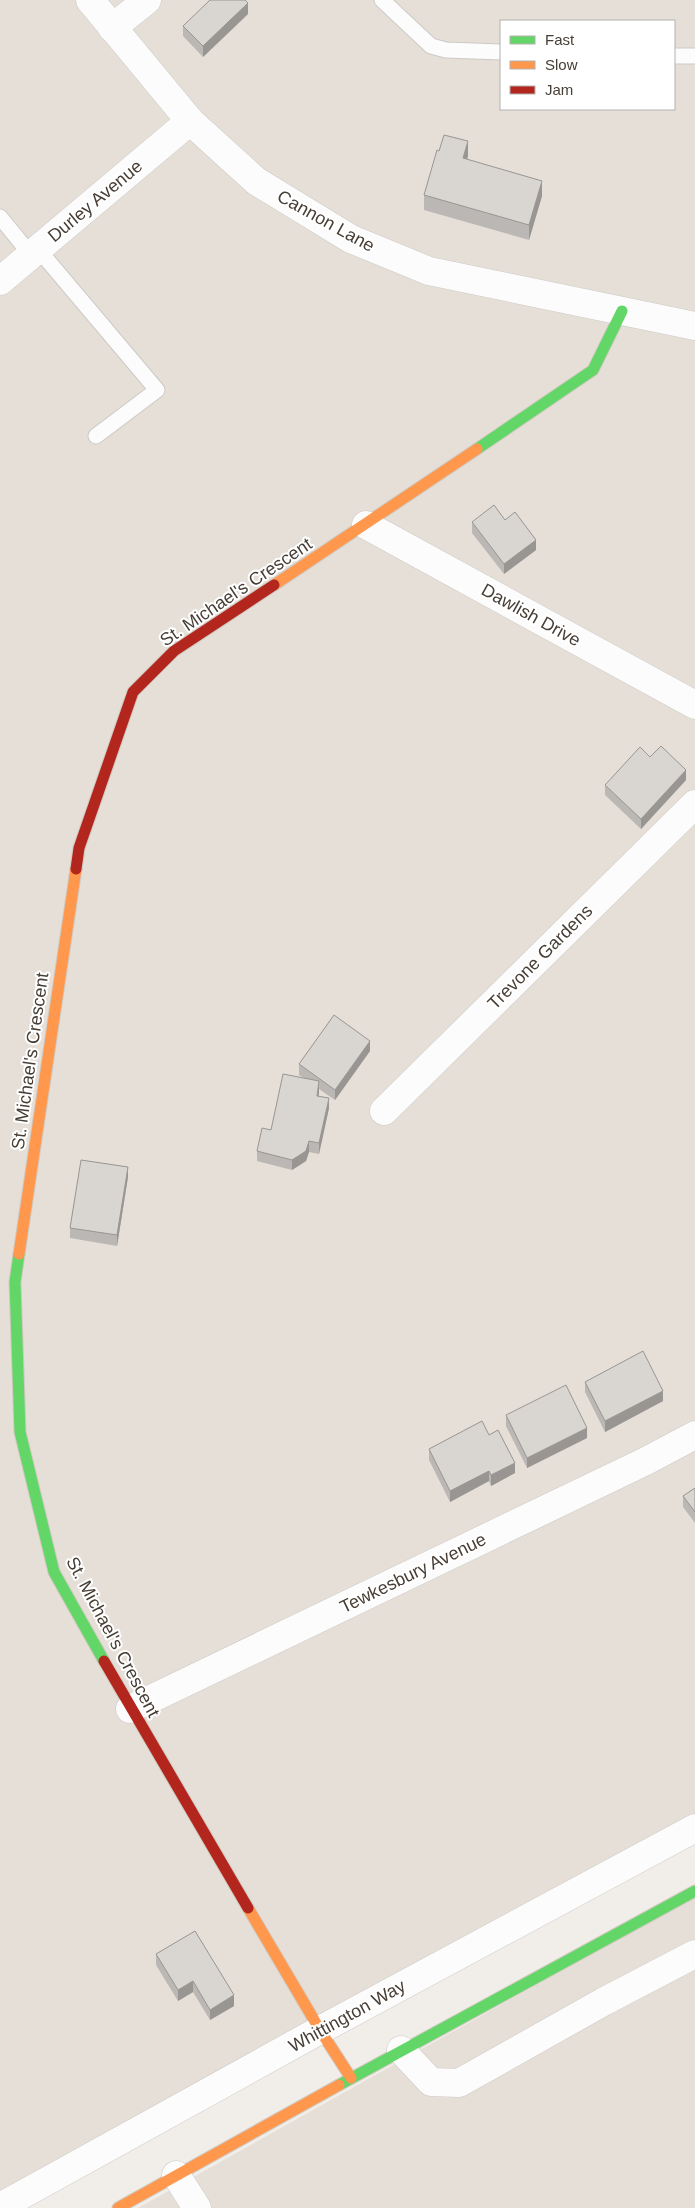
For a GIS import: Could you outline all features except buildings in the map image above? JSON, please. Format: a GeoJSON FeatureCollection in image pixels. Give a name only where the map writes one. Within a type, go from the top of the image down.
{"type":"FeatureCollection","features":[{"type":"Feature","properties":{"kind":"street","name":"Cannon Lane"},"geometry":{"type":"LineString","coordinates":[[90,0],[190,121],[256,181],[352,239],[429,271],[695,326]]}},
{"type":"Feature","properties":{"kind":"street"},"geometry":{"type":"LineString","coordinates":[[112,28],[147,0]]}},
{"type":"Feature","properties":{"kind":"street","name":"Durley Avenue"},"geometry":{"type":"LineString","coordinates":[[0,281],[190,121]]}},
{"type":"Feature","properties":{"kind":"street","name":"St. Michael's Crescent"},"geometry":{"type":"LineString","coordinates":[[350,2078],[130,1709],[54,1572],[20,1432],[15,1282],[79,848],[133,692],[174,651],[366,525],[593,370],[622,311]]}},
{"type":"Feature","properties":{"kind":"street","name":"Dawlish Drive"},"geometry":{"type":"LineString","coordinates":[[366,525],[695,705]]}},
{"type":"Feature","properties":{"kind":"street","name":"Trevone Gardens"},"geometry":{"type":"LineString","coordinates":[[384,1111],[695,804]]}},
{"type":"Feature","properties":{"kind":"street","name":"Tewkesbury Avenue"},"geometry":{"type":"LineString","coordinates":[[130,1709],[646,1461],[695,1435]]}},
{"type":"Feature","properties":{"kind":"street","name":"Whittington Way"},"geometry":{"type":"LineString","coordinates":[[0,2207],[320,2030],[695,1828]]}},
{"type":"Feature","properties":{"kind":"street"},"geometry":{"type":"LineString","coordinates":[[118,2208],[350,2078],[695,1891]]}},
{"type":"Feature","properties":{"kind":"street"},"geometry":{"type":"LineString","coordinates":[[401,2050],[430,2082],[459,2083],[603,2002],[695,1954]]}},
{"type":"Feature","properties":{"kind":"street"},"geometry":{"type":"LineString","coordinates":[[176,2175],[197,2208]]}},
{"type":"Feature","properties":{"kind":"lane"},"geometry":{"type":"LineString","coordinates":[[382,0],[431,46],[446,50],[500,52]]}},
{"type":"Feature","properties":{"kind":"lane"},"geometry":{"type":"LineString","coordinates":[[675,56],[695,56]]}},
{"type":"Feature","properties":{"kind":"lane"},"geometry":{"type":"LineString","coordinates":[[0,217],[34,252],[157,390],[96,436]]}},
{"type":"Feature","properties":{"kind":"shaded area"},"geometry":{"type":"Polygon","coordinates":[[[0,0],[695,0],[695,1832],[0,2208],[0,0]]]}},
{"type":"Feature","properties":{"kind":"shaded area"},"geometry":{"type":"Polygon","coordinates":[[[695,1896],[695,2208],[138,2208],[695,1896]]]}},
{"type":"Feature","properties":{"kind":"traffic: fast"},"geometry":{"type":"LineString","coordinates":[[477,449],[593,370],[622,311]]}},
{"type":"Feature","properties":{"kind":"traffic: fast"},"geometry":{"type":"LineString","coordinates":[[19,1254],[15,1282],[20,1432],[54,1572],[104,1661]]}},
{"type":"Feature","properties":{"kind":"traffic: fast"},"geometry":{"type":"LineString","coordinates":[[339,2085],[695,1891]]}},
{"type":"Feature","properties":{"kind":"traffic: slow"},"geometry":{"type":"LineString","coordinates":[[274,585],[477,449]]}},
{"type":"Feature","properties":{"kind":"traffic: slow"},"geometry":{"type":"LineString","coordinates":[[19,1254],[76,869]]}},
{"type":"Feature","properties":{"kind":"traffic: slow"},"geometry":{"type":"LineString","coordinates":[[248,1908],[320,2030],[351,2078]]}},
{"type":"Feature","properties":{"kind":"traffic: slow"},"geometry":{"type":"LineString","coordinates":[[118,2208],[339,2085]]}},
{"type":"Feature","properties":{"kind":"traffic: jam"},"geometry":{"type":"LineString","coordinates":[[76,869],[79,848],[133,692],[174,651],[274,585]]}},
{"type":"Feature","properties":{"kind":"traffic: jam"},"geometry":{"type":"LineString","coordinates":[[104,1661],[248,1908]]}}]}
